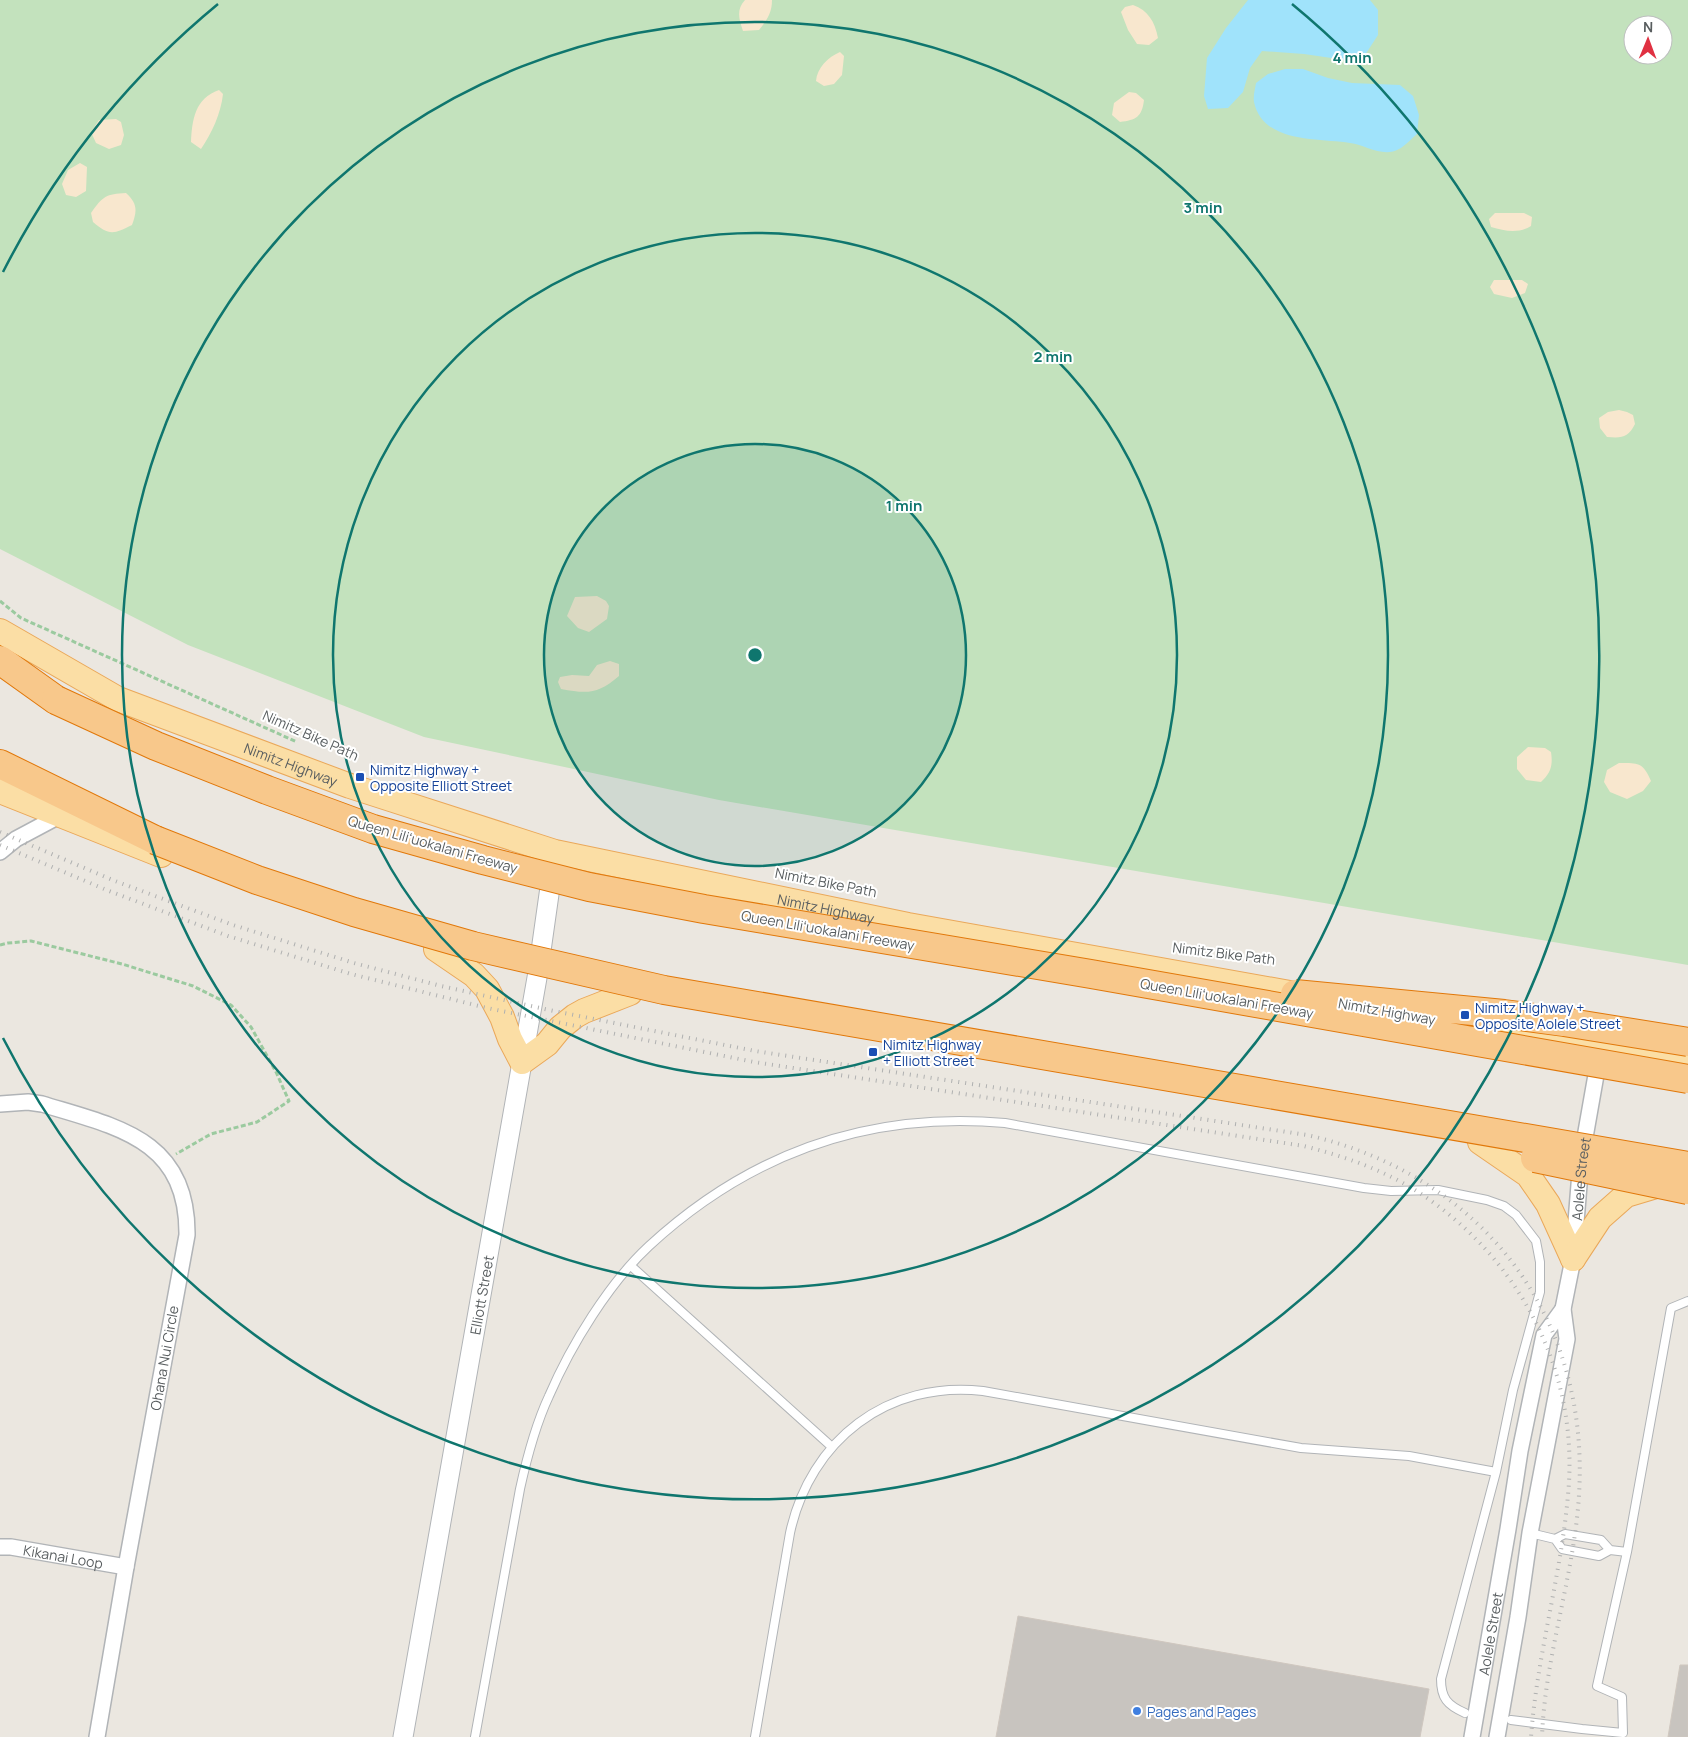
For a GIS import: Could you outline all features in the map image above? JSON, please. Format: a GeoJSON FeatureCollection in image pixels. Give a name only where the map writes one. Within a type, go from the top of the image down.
{"type":"FeatureCollection","features":[{"type":"Feature","properties":{"kind":"highway"},"geometry":{"type":"LineString","coordinates":[[0,660],[56,700]]}},
{"type":"Feature","properties":{"kind":"highway","name":"Queen Liliʻuokalani Freeway"},"geometry":{"type":"LineString","coordinates":[[0,668],[56,700],[156,746],[267,790],[372,829],[589,887],[704,909],[1091,974],[1688,1079]]}},
{"type":"Feature","properties":{"kind":"highway"},"geometry":{"type":"LineString","coordinates":[[0,764],[155,840]]}},
{"type":"Feature","properties":{"kind":"highway"},"geometry":{"type":"LineString","coordinates":[[0,778],[257,880],[354,912],[473,946],[664,990],[995,1047],[1686,1178]]}},
{"type":"Feature","properties":{"kind":"highway"},"geometry":{"type":"LineString","coordinates":[[1091,974],[1504,1014],[1688,1042]]}},
{"type":"Feature","properties":{"kind":"main road","name":"Nimitz Highway"},"geometry":{"type":"LineString","coordinates":[[0,631],[118,699],[350,786],[555,852],[908,925],[1688,1064]]}},
{"type":"Feature","properties":{"kind":"main road"},"geometry":{"type":"LineString","coordinates":[[0,791],[254,890],[436,949],[630,993],[979,1057],[1686,1178]]}},
{"type":"Feature","properties":{"kind":"main road"},"geometry":{"type":"LineString","coordinates":[[436,949],[474,975],[487,988],[522,1062],[547,1044],[560,1028],[575,1016],[630,993]]}},
{"type":"Feature","properties":{"kind":"main road"},"geometry":{"type":"LineString","coordinates":[[1480,1142],[1528,1175],[1548,1204],[1573,1259]]}},
{"type":"Feature","properties":{"kind":"main road"},"geometry":{"type":"LineString","coordinates":[[1573,1259],[1600,1218],[1626,1195],[1686,1178]]}},
{"type":"Feature","properties":{"kind":"street"},"geometry":{"type":"LineString","coordinates":[[0,852],[16,839],[61,815]]}},
{"type":"Feature","properties":{"kind":"street","name":"Elliott Street"},"geometry":{"type":"LineString","coordinates":[[403,1737],[538,972],[555,852]]}},
{"type":"Feature","properties":{"kind":"street","name":"Aolele Street"},"geometry":{"type":"LineString","coordinates":[[1497,1737],[1518,1617],[1530,1533],[1567,1339],[1563,1309],[1573,1259],[1581,1160],[1601,1049]]}},
{"type":"Feature","properties":{"kind":"street","name":"Ohana Nui Circle"},"geometry":{"type":"LineString","coordinates":[[0,1104],[28,1102],[42,1104],[128,1132],[154,1150],[165,1161],[180,1188],[187,1219],[187,1235],[97,1737]]}},
{"type":"Feature","properties":{"kind":"street","name":"Aolele Street"},"geometry":{"type":"LineString","coordinates":[[1472,1737],[1520,1451],[1544,1335],[1563,1309]]}},
{"type":"Feature","properties":{"kind":"street"},"geometry":{"type":"LineString","coordinates":[[1508,1529],[1530,1533]]}},
{"type":"Feature","properties":{"kind":"street","name":"Kikanai Loop"},"geometry":{"type":"LineString","coordinates":[[0,1547],[11,1547],[126,1567]]}},
{"type":"Feature","properties":{"kind":"lane"},"geometry":{"type":"LineString","coordinates":[[475,1737],[520,1489],[537,1427],[555,1382],[577,1340],[597,1308],[648,1247],[693,1209],[737,1181],[787,1155],[824,1141],[869,1130],[937,1120],[972,1120],[1005,1123],[1364,1188],[1391,1191],[1438,1190],[1463,1194],[1504,1206],[1516,1215],[1536,1241],[1540,1262],[1540,1292],[1513,1390],[1496,1472],[1441,1678],[1441,1690],[1446,1701],[1453,1708],[1464,1712]]}},
{"type":"Feature","properties":{"kind":"lane"},"geometry":{"type":"LineString","coordinates":[[631,1266],[832,1447]]}},
{"type":"Feature","properties":{"kind":"lane"},"geometry":{"type":"LineString","coordinates":[[1512,1720],[1623,1735],[1622,1697],[1597,1686],[1627,1552],[1671,1308],[1688,1301]]}},
{"type":"Feature","properties":{"kind":"lane"},"geometry":{"type":"LineString","coordinates":[[755,1737],[794,1513],[812,1474],[832,1447],[857,1423],[891,1404],[928,1392],[966,1389],[1301,1448],[1408,1456],[1496,1472]]}},
{"type":"Feature","properties":{"kind":"lane"},"geometry":{"type":"LineString","coordinates":[[1530,1533],[1554,1539],[1562,1549],[1599,1556],[1610,1550],[1627,1552]]}},
{"type":"Feature","properties":{"kind":"lane"},"geometry":{"type":"LineString","coordinates":[[1554,1539],[1565,1534],[1601,1540],[1610,1550]]}},
{"type":"Feature","properties":{"kind":"path","name":"Nimitz Bike Path"},"geometry":{"type":"LineString","coordinates":[[0,602],[21,618],[305,746]]}},
{"type":"Feature","properties":{"kind":"path"},"geometry":{"type":"LineString","coordinates":[[0,945],[8,942],[30,942],[122,964],[193,986],[231,1004],[251,1027],[276,1072],[289,1101],[257,1122],[211,1134],[165,1161]]}},
{"type":"Feature","properties":{"kind":"green space"},"geometry":{"type":"Polygon","coordinates":[[[0,0],[1688,0],[1688,965],[719,800],[424,737],[188,645],[0,549],[0,0]]]}},
{"type":"Feature","properties":{"kind":"sand"},"geometry":{"type":"Polygon","coordinates":[[[745,0],[772,0],[769,16],[759,30],[743,31],[739,11],[745,0]]]}},
{"type":"Feature","properties":{"kind":"sand"},"geometry":{"type":"Polygon","coordinates":[[[1133,5],[1147,13],[1155,27],[1158,38],[1149,45],[1137,44],[1128,30],[1121,12],[1125,7],[1133,5]]]}},
{"type":"Feature","properties":{"kind":"sand"},"geometry":{"type":"Polygon","coordinates":[[[840,52],[844,56],[842,75],[834,84],[824,86],[816,81],[818,72],[824,64],[840,52]]]}},
{"type":"Feature","properties":{"kind":"sand"},"geometry":{"type":"Polygon","coordinates":[[[219,90],[223,94],[218,116],[201,149],[191,142],[192,126],[196,111],[205,98],[219,90]]]}},
{"type":"Feature","properties":{"kind":"sand"},"geometry":{"type":"Polygon","coordinates":[[[1129,92],[1136,93],[1144,100],[1142,110],[1134,119],[1120,122],[1112,115],[1114,103],[1129,92]]]}},
{"type":"Feature","properties":{"kind":"sand"},"geometry":{"type":"Polygon","coordinates":[[[116,119],[121,122],[124,135],[121,145],[109,149],[96,143],[91,132],[99,120],[116,119]]]}},
{"type":"Feature","properties":{"kind":"sand"},"geometry":{"type":"Polygon","coordinates":[[[80,163],[87,167],[86,191],[76,197],[66,195],[62,184],[68,170],[80,163]]]}},
{"type":"Feature","properties":{"kind":"sand"},"geometry":{"type":"Polygon","coordinates":[[[126,193],[133,201],[135,208],[132,225],[112,232],[103,230],[93,222],[91,213],[102,199],[109,195],[126,193]]]}},
{"type":"Feature","properties":{"kind":"sand"},"geometry":{"type":"Polygon","coordinates":[[[1495,213],[1524,213],[1532,217],[1531,226],[1516,231],[1506,231],[1491,227],[1489,219],[1495,213]]]}},
{"type":"Feature","properties":{"kind":"sand"},"geometry":{"type":"Polygon","coordinates":[[[1494,280],[1522,280],[1528,284],[1525,293],[1512,298],[1494,294],[1490,287],[1494,280]]]}},
{"type":"Feature","properties":{"kind":"sand"},"geometry":{"type":"Polygon","coordinates":[[[1619,410],[1633,415],[1635,424],[1627,435],[1607,437],[1600,428],[1599,418],[1608,412],[1619,410]]]}},
{"type":"Feature","properties":{"kind":"sand"},"geometry":{"type":"Polygon","coordinates":[[[597,596],[606,601],[609,606],[607,619],[589,632],[578,628],[567,616],[575,597],[597,596]]]}},
{"type":"Feature","properties":{"kind":"sand"},"geometry":{"type":"Polygon","coordinates":[[[610,661],[619,664],[619,676],[605,686],[586,692],[561,689],[558,682],[560,677],[572,675],[589,676],[597,665],[610,661]]]}},
{"type":"Feature","properties":{"kind":"sand"},"geometry":{"type":"Polygon","coordinates":[[[1528,747],[1545,748],[1551,752],[1552,761],[1550,768],[1541,782],[1526,780],[1517,769],[1517,757],[1528,747]]]}},
{"type":"Feature","properties":{"kind":"sand"},"geometry":{"type":"Polygon","coordinates":[[[1619,763],[1639,765],[1645,770],[1651,781],[1643,791],[1627,799],[1610,792],[1604,782],[1607,770],[1619,763]]]}},
{"type":"Feature","properties":{"kind":"water"},"geometry":{"type":"Polygon","coordinates":[[[1248,0],[1370,0],[1378,10],[1378,35],[1365,55],[1345,60],[1304,54],[1262,51],[1250,68],[1243,92],[1228,108],[1208,109],[1204,96],[1207,58],[1226,28],[1248,0]]]}},
{"type":"Feature","properties":{"kind":"water"},"geometry":{"type":"Polygon","coordinates":[[[1285,69],[1303,69],[1328,78],[1352,83],[1400,85],[1413,96],[1419,115],[1417,134],[1401,148],[1381,152],[1356,144],[1308,139],[1280,132],[1268,125],[1259,116],[1254,102],[1254,95],[1256,83],[1268,74],[1285,69]]]}},
{"type":"Feature","properties":{"kind":"building"},"geometry":{"type":"Polygon","coordinates":[[[1018,1616],[1429,1689],[1420,1737],[996,1737],[1018,1616]]]}},
{"type":"Feature","properties":{"kind":"building"},"geometry":{"type":"Polygon","coordinates":[[[1680,1665],[1688,1665],[1688,1737],[1668,1737],[1680,1665]]]}},
{"type":"Feature","properties":{"kind":"railway"},"geometry":{"type":"LineString","coordinates":[[0,832],[115,881],[233,925],[354,963],[441,986],[549,1010],[755,1051],[1307,1135],[1369,1155],[1424,1183],[1472,1219],[1512,1262],[1544,1313],[1566,1368],[1578,1429],[1579,1495],[1572,1556],[1548,1676],[1542,1737]]}},
{"type":"Feature","properties":{"kind":"railway"},"geometry":{"type":"LineString","coordinates":[[0,845],[109,891],[228,936],[351,974],[487,1008],[754,1062],[1304,1146],[1361,1164],[1402,1182],[1452,1217],[1484,1248],[1512,1283],[1535,1321],[1552,1361],[1564,1404],[1569,1449],[1568,1495],[1565,1525],[1538,1676],[1531,1737]]}},
{"type":"Feature","properties":{"kind":"place","name":"Nimitz Highway + Opposite Elliott Street"},"geometry":{"type":"Point","coordinates":[360,777]}},
{"type":"Feature","properties":{"kind":"place","name":"Nimitz Highway + Opposite Aolele Street"},"geometry":{"type":"Point","coordinates":[1465,1015]}},
{"type":"Feature","properties":{"kind":"place","name":"Nimitz Highway + Elliott Street"},"geometry":{"type":"Point","coordinates":[873,1052]}},
{"type":"Feature","properties":{"kind":"place","name":"Pages and Pages"},"geometry":{"type":"Point","coordinates":[1137,1711]}}]}
